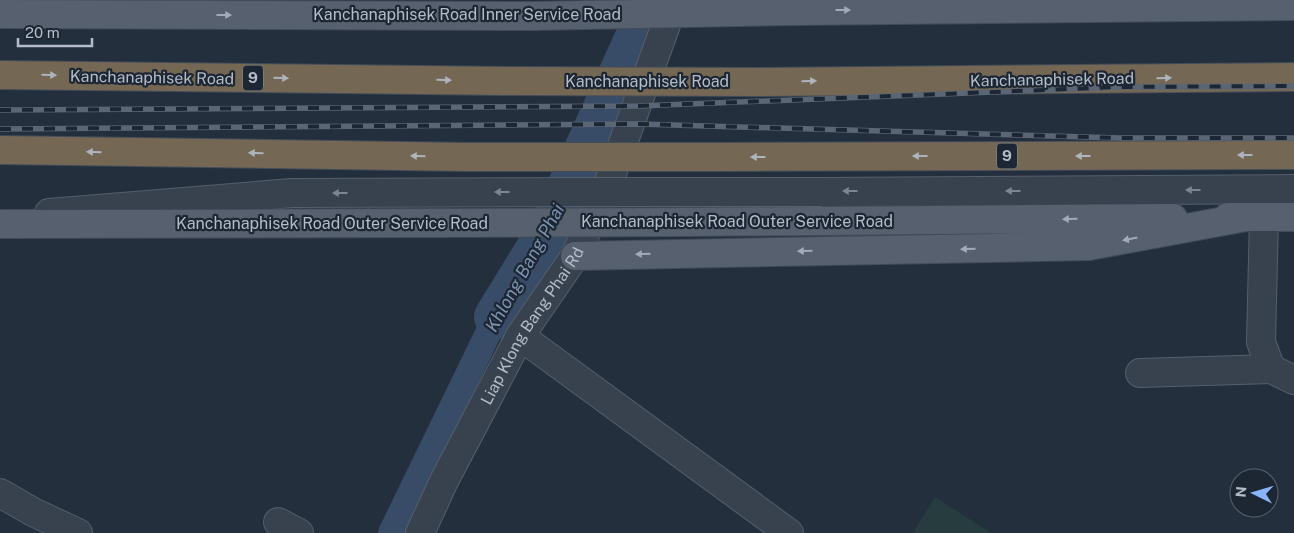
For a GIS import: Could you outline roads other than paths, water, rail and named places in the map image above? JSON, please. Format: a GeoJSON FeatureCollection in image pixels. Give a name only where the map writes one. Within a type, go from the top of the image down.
{"type":"FeatureCollection","features":[{"type":"Feature","properties":{"kind":"highway","name":"Kanchanaphisek Road"},"geometry":{"type":"LineString","coordinates":[[0,75],[760,82],[1294,77]]}},
{"type":"Feature","properties":{"kind":"highway","name":"9"},"geometry":{"type":"LineString","coordinates":[[0,150],[467,157],[1294,155]]}},
{"type":"Feature","properties":{"kind":"main road","name":"Kanchanaphisek Road Inner Service Road"},"geometry":{"type":"LineString","coordinates":[[0,14],[188,7],[535,16],[794,10],[1294,6]]}},
{"type":"Feature","properties":{"kind":"main road"},"geometry":{"type":"LineString","coordinates":[[575,256],[1089,246],[1255,217]]}},
{"type":"Feature","properties":{"kind":"main road","name":"Kanchanaphisek Road Outer Service Road"},"geometry":{"type":"LineString","coordinates":[[0,224],[688,222],[1294,217]]}},
{"type":"Feature","properties":{"kind":"street","name":"Liap Klong Bang Phai Rd"},"geometry":{"type":"LineString","coordinates":[[420,533],[444,481],[520,336],[575,256],[607,187],[674,0]]}},
{"type":"Feature","properties":{"kind":"street"},"geometry":{"type":"LineString","coordinates":[[0,217],[302,193],[1294,190]]}},
{"type":"Feature","properties":{"kind":"street"},"geometry":{"type":"LineString","coordinates":[[1255,217],[1261,342],[1282,375]]}},
{"type":"Feature","properties":{"kind":"street"},"geometry":{"type":"LineString","coordinates":[[520,336],[790,533]]}},
{"type":"Feature","properties":{"kind":"street"},"geometry":{"type":"LineString","coordinates":[[1140,373],[1282,375]]}},
{"type":"Feature","properties":{"kind":"street"},"geometry":{"type":"LineString","coordinates":[[0,493],[33,512],[78,533]]}},
{"type":"Feature","properties":{"kind":"waterway","name":"Khlong Bang Phai"},"geometry":{"type":"LineString","coordinates":[[496,317],[550,229],[654,0]]}},
{"type":"Feature","properties":{"kind":"waterway","name":"Khlong Bang Phai"},"geometry":{"type":"LineString","coordinates":[[391,533],[496,317]]}},
{"type":"Feature","properties":{"kind":"railway"},"geometry":{"type":"LineString","coordinates":[[0,110],[639,106],[1120,87],[1294,86]]}},
{"type":"Feature","properties":{"kind":"railway"},"geometry":{"type":"LineString","coordinates":[[0,129],[639,124],[1120,138],[1294,138]]}}]}
